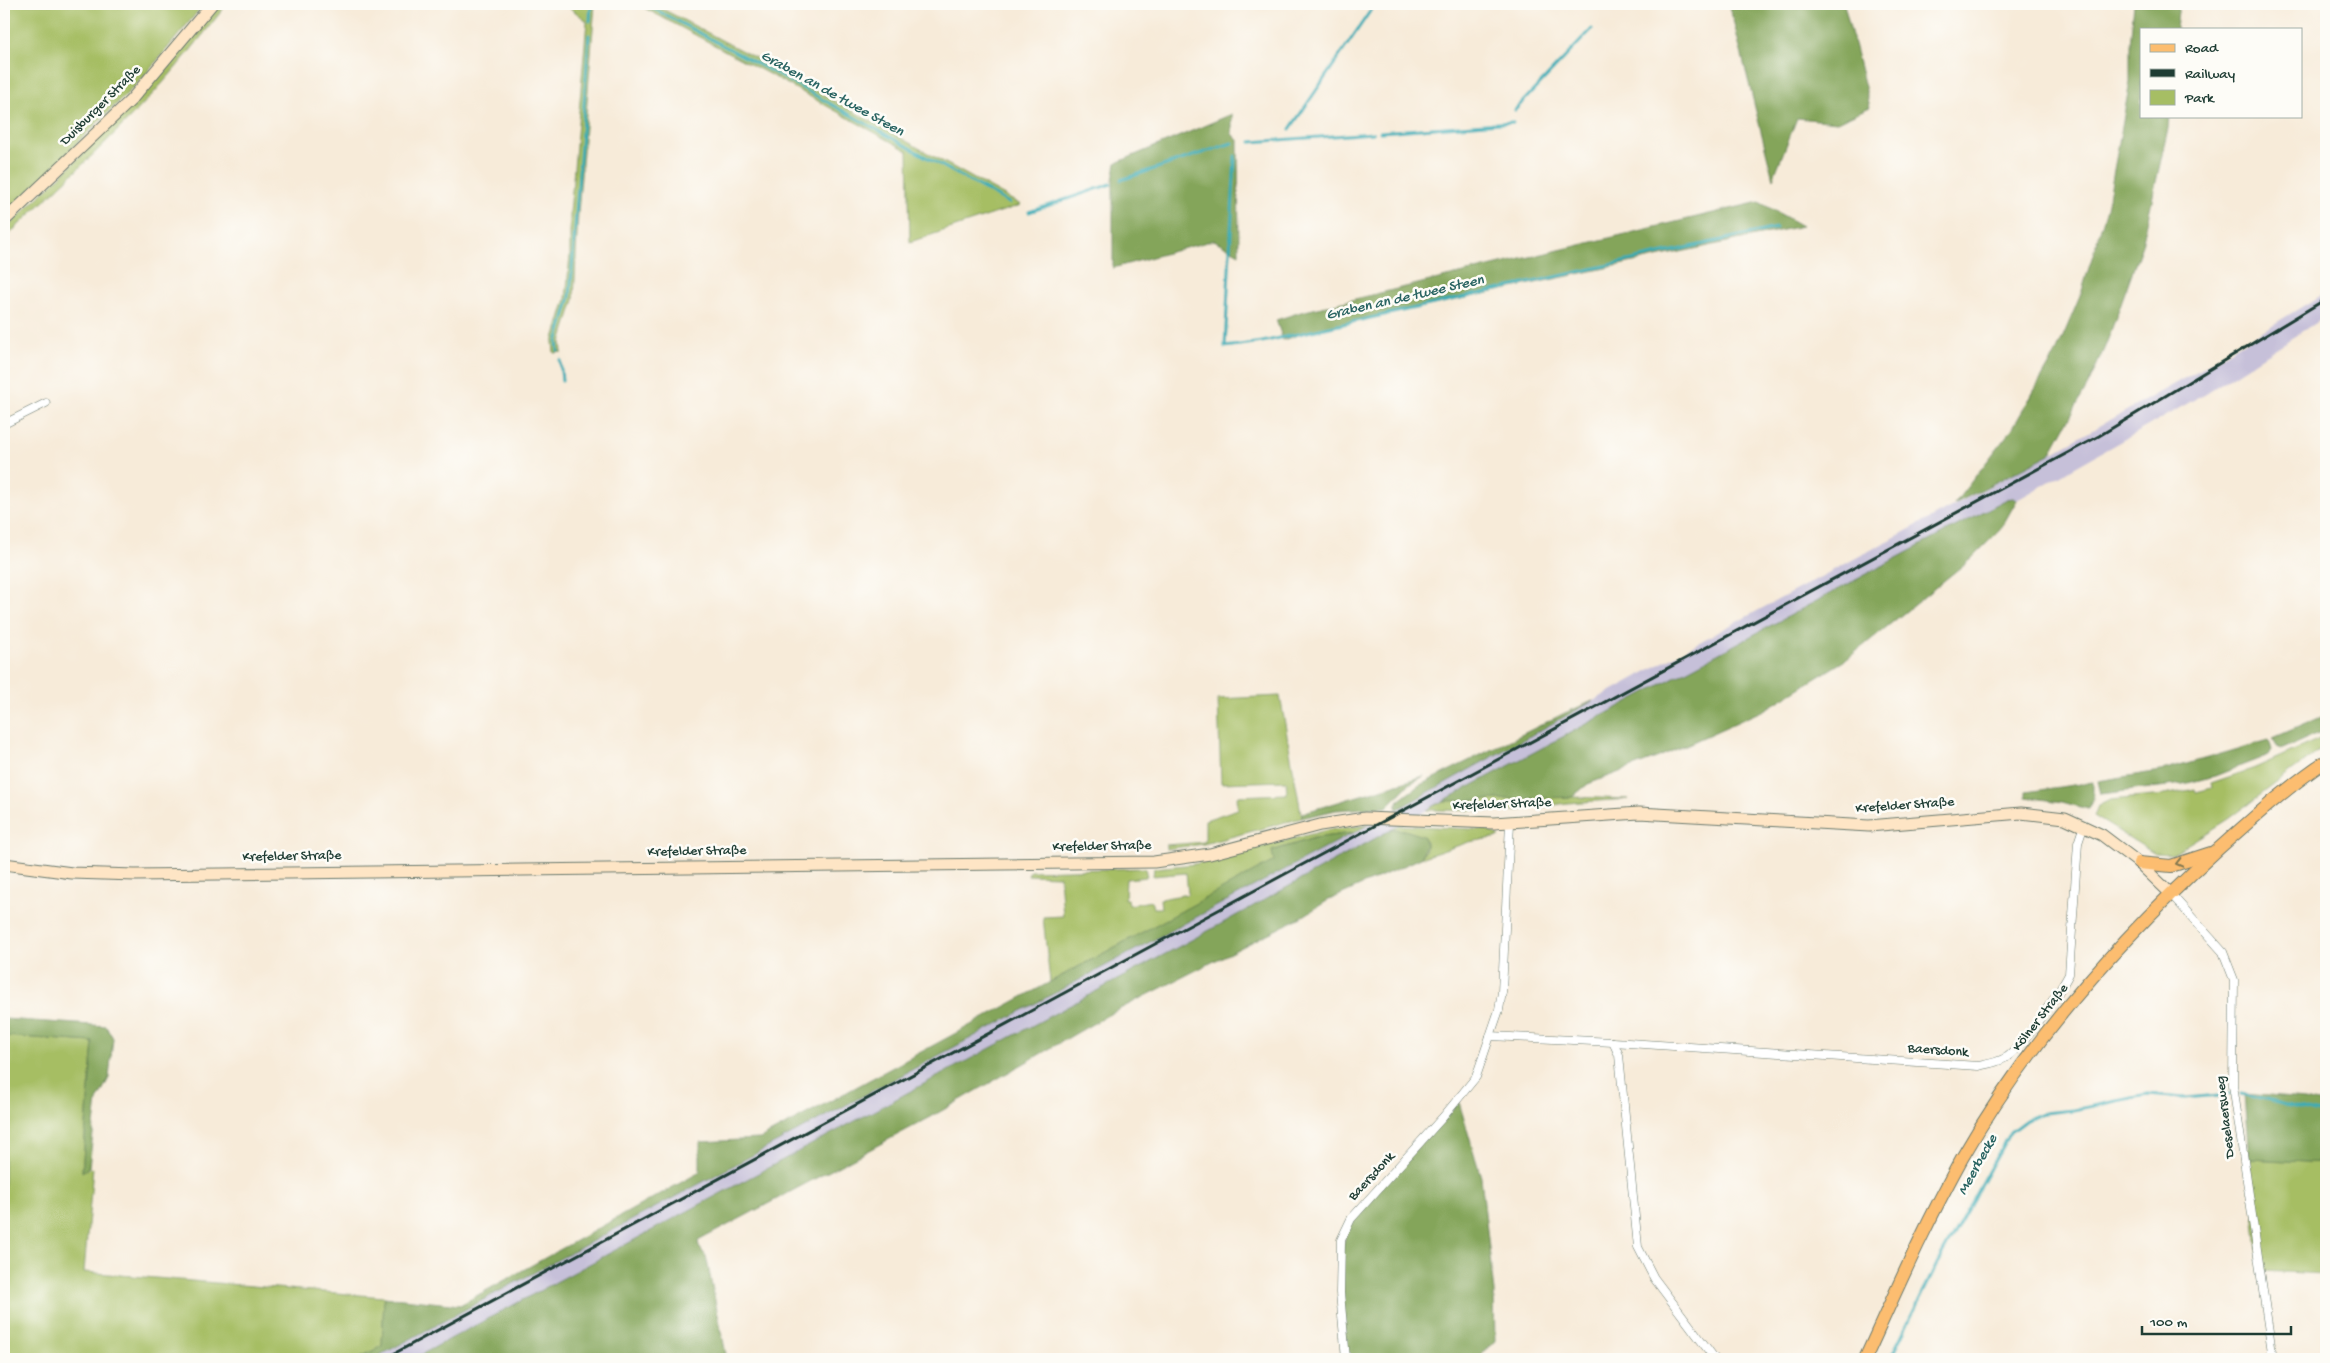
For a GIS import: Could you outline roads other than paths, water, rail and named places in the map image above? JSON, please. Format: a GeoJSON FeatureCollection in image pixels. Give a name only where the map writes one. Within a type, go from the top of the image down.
{"type":"FeatureCollection","features":[{"type":"Feature","properties":{"kind":"main road","name":"Duisburger Straße"},"geometry":{"type":"LineString","coordinates":[[4,221],[131,100],[212,4]]}},
{"type":"Feature","properties":{"kind":"main road","name":"Kölner Straße"},"geometry":{"type":"LineString","coordinates":[[1865,1359],[1935,1209],[1996,1104],[2040,1042],[2088,981],[2170,893],[2218,850],[2326,761]]}},
{"type":"Feature","properties":{"kind":"main road","name":"Krefelder Straße"},"geometry":{"type":"LineString","coordinates":[[4,864],[72,874],[135,875],[1154,862],[1210,854],[1296,830],[1350,819],[1377,817],[1510,823],[1638,813],[1869,826],[2021,813],[2052,815],[2084,825],[2102,835],[2139,863],[2170,893]]}},
{"type":"Feature","properties":{"kind":"main road"},"geometry":{"type":"LineString","coordinates":[[2139,863],[2170,866],[2218,850]]}},
{"type":"Feature","properties":{"kind":"street"},"geometry":{"type":"LineString","coordinates":[[4,424],[46,403]]}},
{"type":"Feature","properties":{"kind":"street","name":"Baersdonk"},"geometry":{"type":"LineString","coordinates":[[1346,1359],[1340,1293],[1341,1240],[1351,1219],[1443,1117],[1476,1077],[1499,1010],[1502,992],[1510,823]]}},
{"type":"Feature","properties":{"kind":"street","name":"Baersdonk"},"geometry":{"type":"LineString","coordinates":[[1490,1036],[1613,1042],[1978,1066],[1996,1063],[2009,1056],[2062,987],[2069,974],[2078,843],[2084,825]]}},
{"type":"Feature","properties":{"kind":"street","name":"Deselaersweg"},"geometry":{"type":"LineString","coordinates":[[2170,893],[2223,952],[2234,980],[2233,1084],[2273,1359]]}},
{"type":"Feature","properties":{"kind":"street"},"geometry":{"type":"LineString","coordinates":[[1613,1042],[1619,1055],[1638,1247],[1654,1278],[1715,1359]]}},
{"type":"Feature","properties":{"kind":"waterway"},"geometry":{"type":"LineString","coordinates":[[590,21],[591,4]]}},
{"type":"Feature","properties":{"kind":"waterway","name":"Graben an de twee Steen"},"geometry":{"type":"LineString","coordinates":[[645,4],[784,78],[1009,203]]}},
{"type":"Feature","properties":{"kind":"waterway"},"geometry":{"type":"LineString","coordinates":[[1290,129],[1375,4]]}},
{"type":"Feature","properties":{"kind":"waterway"},"geometry":{"type":"LineString","coordinates":[[1515,110],[1592,29]]}},
{"type":"Feature","properties":{"kind":"waterway"},"geometry":{"type":"LineString","coordinates":[[558,351],[557,342],[570,297],[589,35]]}},
{"type":"Feature","properties":{"kind":"waterway"},"geometry":{"type":"LineString","coordinates":[[1380,132],[1513,122]]}},
{"type":"Feature","properties":{"kind":"waterway"},"geometry":{"type":"LineString","coordinates":[[1251,142],[1373,133]]}},
{"type":"Feature","properties":{"kind":"waterway","name":"Graben an de twee Steen"},"geometry":{"type":"LineString","coordinates":[[1121,180],[1232,143]]}},
{"type":"Feature","properties":{"kind":"waterway","name":"Graben an de twee Steen"},"geometry":{"type":"LineString","coordinates":[[1235,156],[1225,347],[1262,342],[1776,228]]}},
{"type":"Feature","properties":{"kind":"waterway","name":"Graben an de twee Steen"},"geometry":{"type":"LineString","coordinates":[[1029,212],[1111,184]]}},
{"type":"Feature","properties":{"kind":"waterway"},"geometry":{"type":"LineString","coordinates":[[560,360],[562,381]]}},
{"type":"Feature","properties":{"kind":"waterway","name":"Meerbecke"},"geometry":{"type":"LineString","coordinates":[[1890,1359],[1938,1262],[2010,1132],[2026,1120],[2043,1113],[2073,1110],[2147,1095],[2185,1098],[2231,1094]]}},
{"type":"Feature","properties":{"kind":"waterway","name":"Meerbecke"},"geometry":{"type":"LineString","coordinates":[[2241,1094],[2326,1115]]}},
{"type":"Feature","properties":{"kind":"railway"},"geometry":{"type":"LineString","coordinates":[[384,1359],[2099,436],[2326,299]]}}]}
